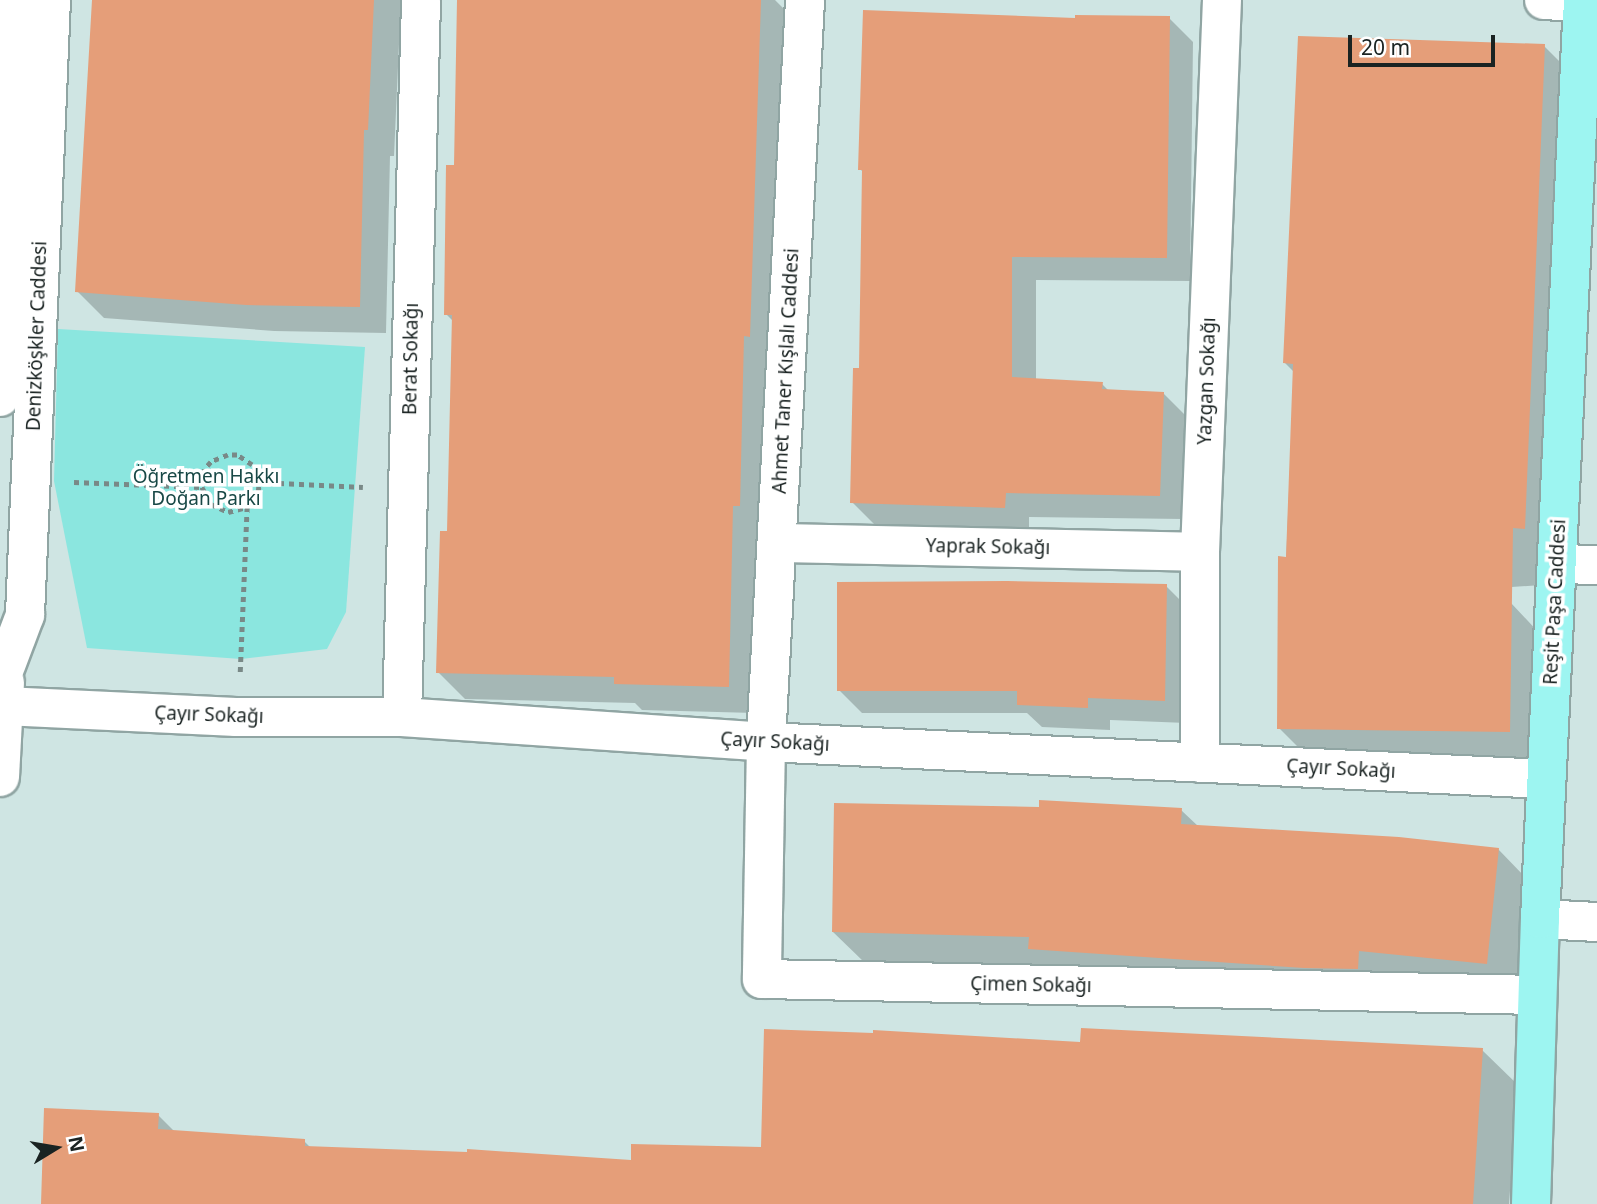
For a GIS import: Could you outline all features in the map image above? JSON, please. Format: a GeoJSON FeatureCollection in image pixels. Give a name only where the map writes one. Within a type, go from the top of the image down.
{"type":"FeatureCollection","features":[{"type":"Feature","properties":{"kind":"main road","name":"Reşit Paşa Caddesi"},"geometry":{"type":"LineString","coordinates":[[1531,1204],[1540,919],[1557,564],[1585,215],[1588,2]]}},
{"type":"Feature","properties":{"kind":"street","name":"Denizköşkler Caddesi"},"geometry":{"type":"LineString","coordinates":[[0,397],[15,256],[19,95],[15,0]]}},
{"type":"Feature","properties":{"kind":"street","name":"Denizköşkler Caddesi"},"geometry":{"type":"LineString","coordinates":[[19,95],[51,0]]}},
{"type":"Feature","properties":{"kind":"street","name":"Berat Sokağı"},"geometry":{"type":"LineString","coordinates":[[402,717],[421,0]]}},
{"type":"Feature","properties":{"kind":"street","name":"Ahmet Taner Kışlalı Caddesi"},"geometry":{"type":"LineString","coordinates":[[766,742],[806,0]]}},
{"type":"Feature","properties":{"kind":"street","name":"Yazgan Sokağı"},"geometry":{"type":"LineString","coordinates":[[1200,763],[1200,552],[1222,0]]}},
{"type":"Feature","properties":{"kind":"street"},"geometry":{"type":"LineString","coordinates":[[1544,0],[1588,2]]}},
{"type":"Feature","properties":{"kind":"street","name":"Denizköşkler Caddesi"},"geometry":{"type":"LineString","coordinates":[[0,777],[4,706],[2,660],[25,615],[31,480],[15,256]]}},
{"type":"Feature","properties":{"kind":"street","name":"Yaprak Sokağı"},"geometry":{"type":"LineString","coordinates":[[777,543],[1200,552]]}},
{"type":"Feature","properties":{"kind":"street"},"geometry":{"type":"LineString","coordinates":[[1557,564],[1597,565]]}},
{"type":"Feature","properties":{"kind":"street","name":"Çayır Sokağı"},"geometry":{"type":"LineString","coordinates":[[4,706],[236,717],[402,717],[766,742],[1546,779]]}},
{"type":"Feature","properties":{"kind":"street","name":"Çimen Sokağı"},"geometry":{"type":"LineString","coordinates":[[766,742],[762,979],[1537,995]]}},
{"type":"Feature","properties":{"kind":"street"},"geometry":{"type":"LineString","coordinates":[[1540,919],[1597,922]]}},
{"type":"Feature","properties":{"kind":"path"},"geometry":{"type":"LineString","coordinates":[[236,717],[247,507],[258,492],[259,482],[257,473],[245,459],[228,454],[211,462],[205,469],[202,488],[211,504],[228,512],[247,507]]}},
{"type":"Feature","properties":{"kind":"path"},"geometry":{"type":"LineString","coordinates":[[31,480],[202,488]]}},
{"type":"Feature","properties":{"kind":"path"},"geometry":{"type":"LineString","coordinates":[[259,482],[408,488]]}},
{"type":"Feature","properties":{"kind":"green space","name":"Öğretmen Hakkı Doğan Parkı"},"geometry":{"type":"Polygon","coordinates":[[[58,329],[365,347],[346,612],[327,649],[241,659],[87,648],[54,481],[58,329]]]}},
{"type":"Feature","properties":{"kind":"building"},"geometry":{"type":"Polygon","coordinates":[[[92,0],[374,0],[368,130],[364,130],[360,307],[246,305],[75,292],[92,0]]]}},
{"type":"Feature","properties":{"kind":"building"},"geometry":{"type":"Polygon","coordinates":[[[457,0],[761,0],[750,337],[744,336],[740,506],[733,506],[729,687],[614,684],[614,677],[436,673],[440,531],[447,531],[452,315],[444,315],[446,165],[454,165],[457,0]]]}},
{"type":"Feature","properties":{"kind":"building"},"geometry":{"type":"Polygon","coordinates":[[[863,10],[1075,18],[1075,15],[1170,16],[1167,258],[1012,257],[1012,377],[1103,382],[1102,389],[1164,392],[1160,496],[1006,493],[1005,508],[850,503],[853,368],[859,368],[862,170],[858,170],[863,10]]]}},
{"type":"Feature","properties":{"kind":"building"},"geometry":{"type":"Polygon","coordinates":[[[1298,36],[1545,44],[1525,529],[1513,528],[1510,732],[1277,729],[1278,556],[1286,557],[1293,364],[1283,363],[1298,36]]]}},
{"type":"Feature","properties":{"kind":"building"},"geometry":{"type":"Polygon","coordinates":[[[837,582],[1167,584],[1165,701],[1088,698],[1088,708],[1017,705],[1017,691],[837,691],[837,582]]]}},
{"type":"Feature","properties":{"kind":"building"},"geometry":{"type":"Polygon","coordinates":[[[1039,800],[1182,808],[1181,824],[1399,837],[1499,848],[1487,964],[1359,951],[1358,969],[1304,968],[1028,949],[1029,937],[832,932],[834,803],[1039,807],[1039,800]]]}},
{"type":"Feature","properties":{"kind":"building"},"geometry":{"type":"Polygon","coordinates":[[[1081,1028],[1483,1048],[1473,1204],[41,1204],[44,1108],[159,1113],[158,1129],[305,1139],[305,1146],[467,1152],[467,1149],[631,1160],[631,1144],[761,1147],[764,1029],[873,1033],[873,1030],[1080,1042],[1081,1028]]]}}]}
